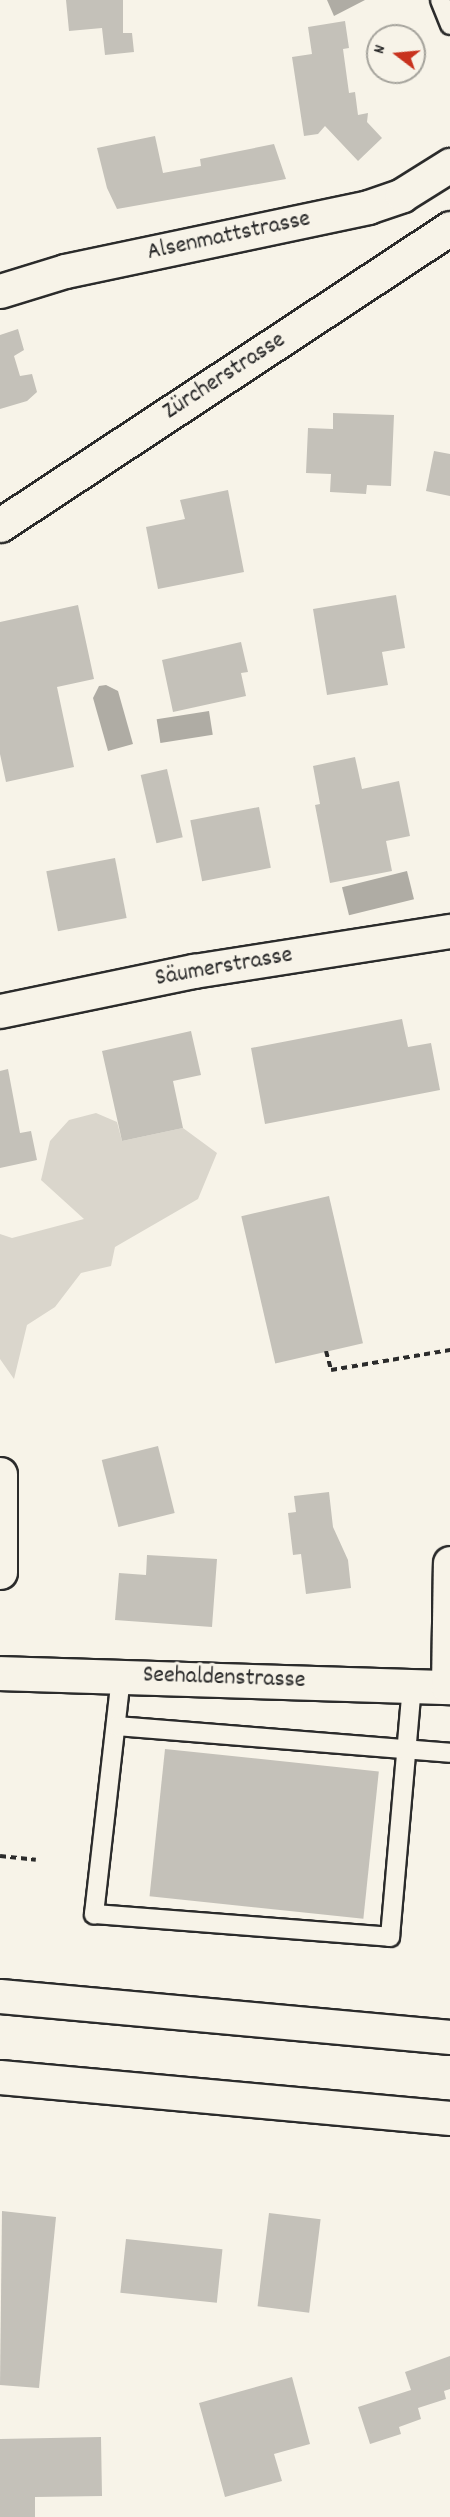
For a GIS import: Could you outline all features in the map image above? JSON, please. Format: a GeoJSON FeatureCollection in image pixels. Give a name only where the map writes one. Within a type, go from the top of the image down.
{"type":"FeatureCollection","features":[{"type":"Feature","properties":{"kind":"main road","name":"Alsenmattstrasse"},"geometry":{"type":"LineString","coordinates":[[0,291],[65,271],[368,207],[402,195],[450,165]]}},
{"type":"Feature","properties":{"kind":"main road","name":"Zürcherstrasse"},"geometry":{"type":"LineString","coordinates":[[0,525],[450,228]]}},
{"type":"Feature","properties":{"kind":"main road","name":"Säumerstrasse"},"geometry":{"type":"LineString","coordinates":[[0,1011],[194,971],[450,931]]}},
{"type":"Feature","properties":{"kind":"main road"},"geometry":{"type":"LineString","coordinates":[[0,1474],[0,1572]]}},
{"type":"Feature","properties":{"kind":"main road","name":"Seehaldenstrasse"},"geometry":{"type":"LineString","coordinates":[[0,1673],[449,1687],[450,1563]]}},
{"type":"Feature","properties":{"kind":"main road"},"geometry":{"type":"LineString","coordinates":[[0,1996],[450,2037]]}},
{"type":"Feature","properties":{"kind":"main road"},"geometry":{"type":"LineString","coordinates":[[0,2077],[450,2118]]}},
{"type":"Feature","properties":{"kind":"lane"},"geometry":{"type":"LineString","coordinates":[[440,0],[450,25]]}},
{"type":"Feature","properties":{"kind":"lane"},"geometry":{"type":"LineString","coordinates":[[121,1677],[94,1914],[390,1937],[412,1685]]}},
{"type":"Feature","properties":{"kind":"lane"},"geometry":{"type":"LineString","coordinates":[[116,1726],[406,1752],[450,1753]]}},
{"type":"Feature","properties":{"kind":"path"},"geometry":{"type":"LineString","coordinates":[[326,1351],[331,1370],[450,1350]]}},
{"type":"Feature","properties":{"kind":"path"},"geometry":{"type":"LineString","coordinates":[[0,1856],[36,1860]]}},
{"type":"Feature","properties":{"kind":"shaded area"},"geometry":{"type":"Polygon","coordinates":[[[327,0],[365,0],[334,16],[327,0]]]}},
{"type":"Feature","properties":{"kind":"shaded area"},"geometry":{"type":"Polygon","coordinates":[[[106,685],[118,691],[133,744],[108,751],[93,698],[99,686],[106,685]]]}},
{"type":"Feature","properties":{"kind":"shaded area"},"geometry":{"type":"Polygon","coordinates":[[[209,711],[213,735],[160,743],[157,719],[209,711]]]}},
{"type":"Feature","properties":{"kind":"shaded area"},"geometry":{"type":"Polygon","coordinates":[[[407,871],[414,899],[349,915],[342,887],[407,871]]]}},
{"type":"Feature","properties":{"kind":"shaded area"},"geometry":{"type":"Polygon","coordinates":[[[96,1113],[117,1122],[122,1141],[183,1128],[217,1153],[198,1199],[115,1247],[111,1266],[81,1273],[55,1307],[27,1325],[14,1379],[0,1359],[0,1234],[12,1238],[84,1219],[41,1180],[50,1141],[69,1120],[96,1113]]]}},
{"type":"Feature","properties":{"kind":"building"},"geometry":{"type":"Polygon","coordinates":[[[66,0],[123,0],[123,33],[132,33],[134,52],[105,55],[102,28],[69,31],[66,0]]]}},
{"type":"Feature","properties":{"kind":"building"},"geometry":{"type":"Polygon","coordinates":[[[345,21],[349,48],[343,49],[349,93],[355,92],[358,115],[368,113],[367,122],[382,138],[358,161],[325,126],[318,134],[304,136],[292,57],[312,54],[308,27],[345,21]]]}},
{"type":"Feature","properties":{"kind":"building"},"geometry":{"type":"Polygon","coordinates":[[[155,136],[163,173],[201,166],[200,159],[274,144],[286,179],[117,209],[107,188],[97,148],[155,136]]]}},
{"type":"Feature","properties":{"kind":"building"},"geometry":{"type":"Polygon","coordinates":[[[18,329],[24,350],[14,356],[20,376],[32,374],[37,392],[27,401],[0,409],[0,335],[18,329]]]}},
{"type":"Feature","properties":{"kind":"building"},"geometry":{"type":"Polygon","coordinates":[[[333,413],[394,415],[391,486],[367,485],[366,494],[330,492],[331,474],[306,473],[308,428],[333,429],[333,413]]]}},
{"type":"Feature","properties":{"kind":"building"},"geometry":{"type":"Polygon","coordinates":[[[434,451],[450,454],[450,496],[426,491],[434,451]]]}},
{"type":"Feature","properties":{"kind":"building"},"geometry":{"type":"Polygon","coordinates":[[[228,490],[244,572],[158,589],[146,527],[185,519],[180,500],[228,490]]]}},
{"type":"Feature","properties":{"kind":"building"},"geometry":{"type":"Polygon","coordinates":[[[396,595],[405,648],[382,652],[388,685],[327,695],[313,609],[396,595]]]}},
{"type":"Feature","properties":{"kind":"building"},"geometry":{"type":"Polygon","coordinates":[[[78,605],[94,679],[57,687],[74,767],[6,782],[0,754],[0,622],[78,605]]]}},
{"type":"Feature","properties":{"kind":"building"},"geometry":{"type":"Polygon","coordinates":[[[241,642],[248,672],[241,673],[246,696],[173,712],[162,660],[241,642]]]}},
{"type":"Feature","properties":{"kind":"building"},"geometry":{"type":"Polygon","coordinates":[[[355,757],[362,789],[399,781],[410,836],[386,841],[392,871],[330,883],[315,805],[320,804],[313,766],[355,757]]]}},
{"type":"Feature","properties":{"kind":"building"},"geometry":{"type":"Polygon","coordinates":[[[167,769],[183,837],[156,843],[141,775],[167,769]]]}},
{"type":"Feature","properties":{"kind":"building"},"geometry":{"type":"Polygon","coordinates":[[[259,807],[271,868],[202,881],[190,820],[259,807]]]}},
{"type":"Feature","properties":{"kind":"building"},"geometry":{"type":"Polygon","coordinates":[[[115,858],[127,918],[58,931],[46,871],[115,858]]]}},
{"type":"Feature","properties":{"kind":"building"},"geometry":{"type":"Polygon","coordinates":[[[402,1019],[408,1047],[431,1043],[440,1090],[265,1124],[251,1048],[402,1019]]]}},
{"type":"Feature","properties":{"kind":"building"},"geometry":{"type":"Polygon","coordinates":[[[191,1031],[201,1075],[173,1081],[183,1128],[122,1141],[102,1051],[191,1031]]]}},
{"type":"Feature","properties":{"kind":"building"},"geometry":{"type":"Polygon","coordinates":[[[8,1069],[20,1133],[31,1131],[37,1160],[0,1168],[0,1071],[8,1069]]]}},
{"type":"Feature","properties":{"kind":"building"},"geometry":{"type":"Polygon","coordinates":[[[329,1196],[363,1343],[275,1363],[241,1216],[329,1196]]]}},
{"type":"Feature","properties":{"kind":"building"},"geometry":{"type":"Polygon","coordinates":[[[158,1446],[175,1513],[118,1527],[102,1460],[158,1446]]]}},
{"type":"Feature","properties":{"kind":"building"},"geometry":{"type":"Polygon","coordinates":[[[329,1492],[333,1527],[348,1560],[351,1588],[306,1594],[301,1554],[293,1555],[288,1513],[296,1512],[294,1496],[329,1492]]]}},
{"type":"Feature","properties":{"kind":"building"},"geometry":{"type":"Polygon","coordinates":[[[147,1555],[217,1559],[212,1627],[115,1620],[119,1573],[146,1575],[147,1555]]]}},
{"type":"Feature","properties":{"kind":"building"},"geometry":{"type":"Polygon","coordinates":[[[165,1749],[379,1771],[363,1919],[150,1896],[165,1749]]]}},
{"type":"Feature","properties":{"kind":"building"},"geometry":{"type":"Polygon","coordinates":[[[2,2211],[56,2217],[39,2388],[0,2385],[2,2211]]]}},
{"type":"Feature","properties":{"kind":"building"},"geometry":{"type":"Polygon","coordinates":[[[269,2213],[321,2219],[309,2313],[258,2306],[269,2213]]]}},
{"type":"Feature","properties":{"kind":"building"},"geometry":{"type":"Polygon","coordinates":[[[126,2239],[222,2249],[217,2303],[120,2293],[126,2239]]]}},
{"type":"Feature","properties":{"kind":"building"},"geometry":{"type":"Polygon","coordinates":[[[450,2356],[450,2389],[444,2391],[446,2399],[418,2408],[421,2419],[399,2427],[401,2434],[370,2444],[358,2407],[411,2390],[405,2372],[450,2356]]]}},
{"type":"Feature","properties":{"kind":"building"},"geometry":{"type":"Polygon","coordinates":[[[292,2377],[310,2444],[274,2454],[282,2481],[225,2497],[199,2403],[292,2377]]]}},
{"type":"Feature","properties":{"kind":"building"},"geometry":{"type":"Polygon","coordinates":[[[101,2437],[102,2496],[35,2497],[35,2517],[0,2517],[0,2439],[101,2437]]]}}]}
